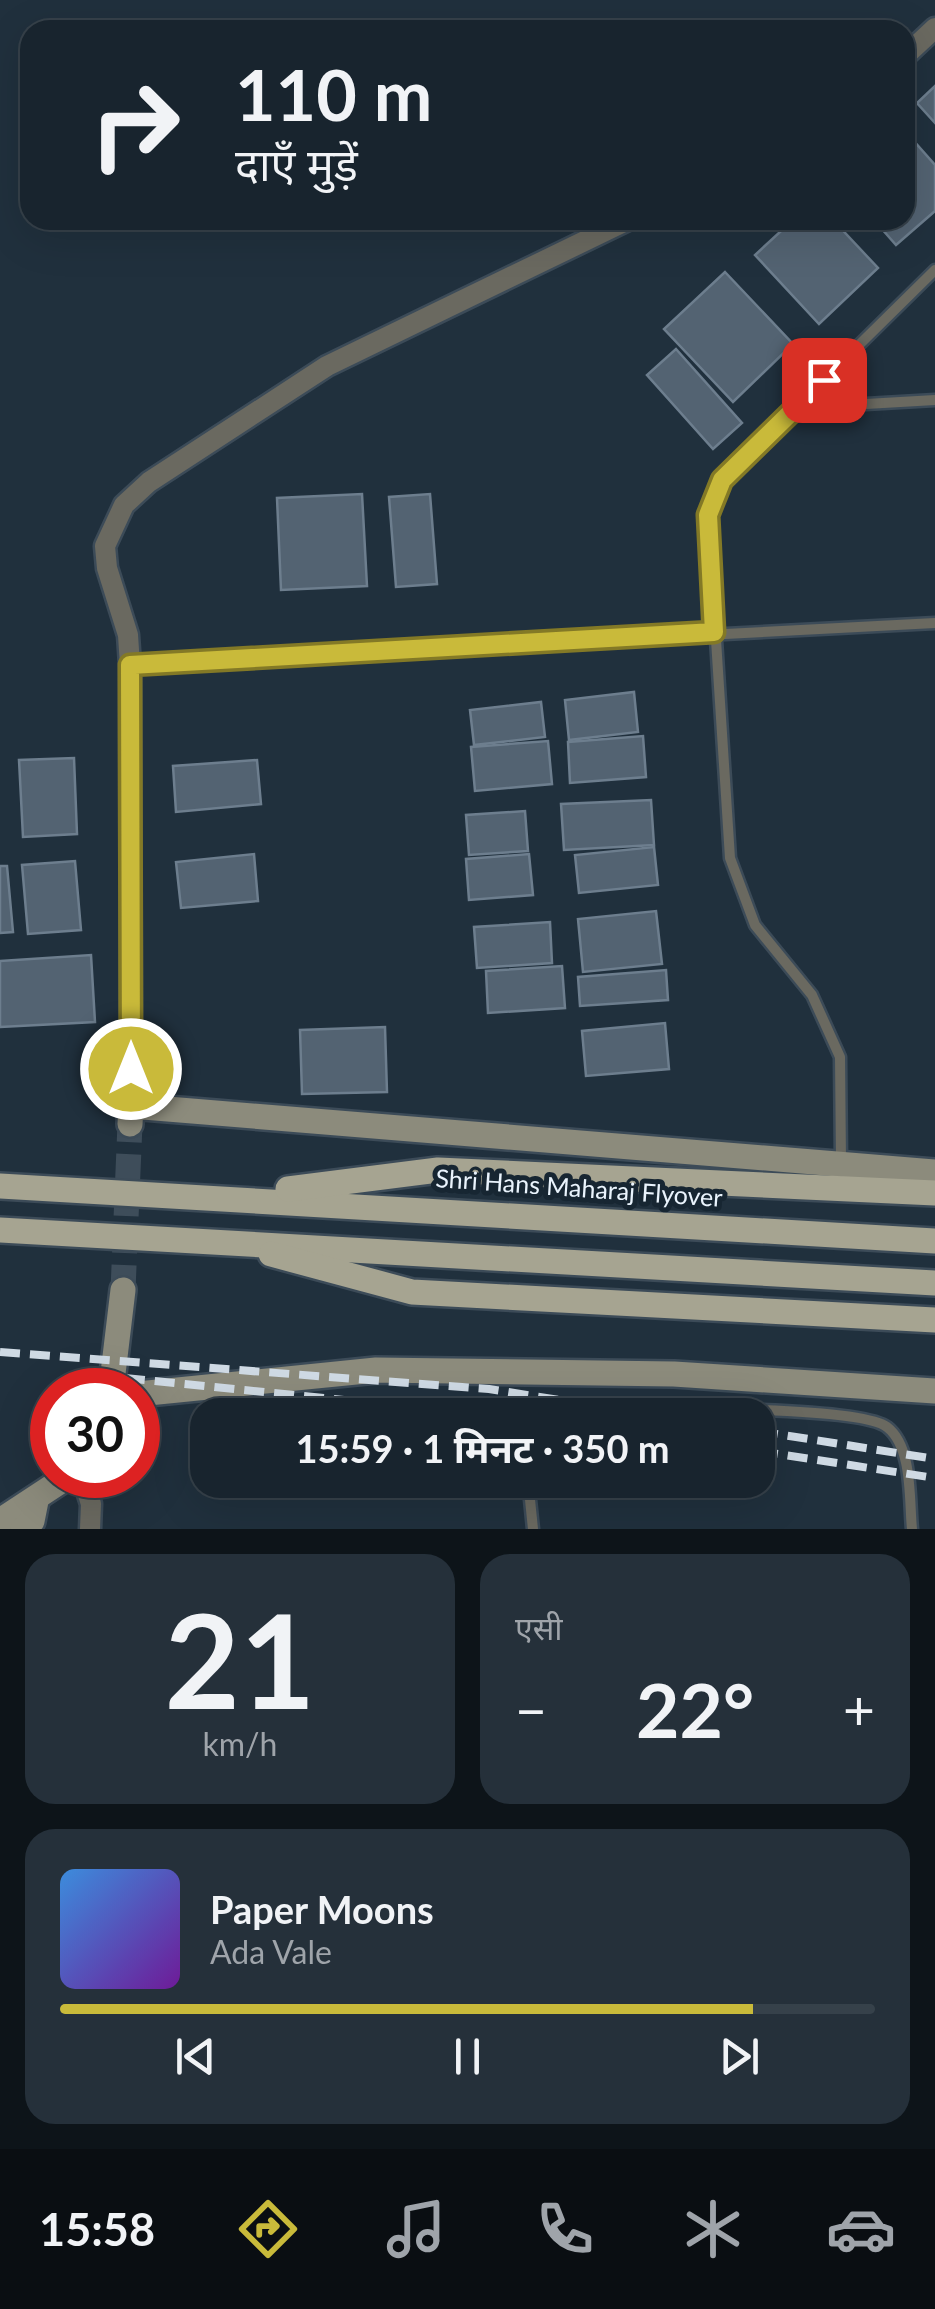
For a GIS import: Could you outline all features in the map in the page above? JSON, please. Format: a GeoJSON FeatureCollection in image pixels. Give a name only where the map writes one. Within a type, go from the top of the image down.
{"type":"FeatureCollection","features":[{"type":"Feature","properties":{"kind":"main road"},"geometry":{"type":"LineString","coordinates":[[0,1186],[219,1198],[438,1170],[935,1193]]}},
{"type":"Feature","properties":{"kind":"main road","name":"Shri Hans Maharaj Flyover"},"geometry":{"type":"LineString","coordinates":[[219,1198],[935,1242]]}},
{"type":"Feature","properties":{"kind":"main road"},"geometry":{"type":"LineString","coordinates":[[0,1230],[417,1250],[935,1283]]}},
{"type":"Feature","properties":{"kind":"main road"},"geometry":{"type":"LineString","coordinates":[[220,1241],[412,1292],[935,1320]]}},
{"type":"Feature","properties":{"kind":"street"},"geometry":{"type":"LineString","coordinates":[[915,47],[935,28]]}},
{"type":"Feature","properties":{"kind":"street"},"geometry":{"type":"LineString","coordinates":[[607,230],[328,366],[148,482],[124,505],[106,546],[107,568],[128,634],[130,665],[130,1115],[841,1162],[935,1172]]}},
{"type":"Feature","properties":{"kind":"street"},"geometry":{"type":"LineString","coordinates":[[113,1368],[122,1290]]}},
{"type":"Feature","properties":{"kind":"street"},"geometry":{"type":"LineString","coordinates":[[160,1392],[376,1370],[674,1374],[935,1391]]}},
{"type":"Feature","properties":{"kind":"street"},"geometry":{"type":"LineString","coordinates":[[0,1521],[18,1506],[40,1498]]}},
{"type":"Feature","properties":{"kind":"street"},"geometry":{"type":"LineString","coordinates":[[88,1498],[90,1529]]}},
{"type":"Feature","properties":{"kind":"street"},"geometry":{"type":"LineString","coordinates":[[23,1529],[32,1521],[36,1501]]}},
{"type":"Feature","properties":{"kind":"lane"},"geometry":{"type":"LineString","coordinates":[[841,1162],[840,1057],[812,995],[756,925],[730,858],[708,515],[722,480],[935,270]]}},
{"type":"Feature","properties":{"kind":"lane"},"geometry":{"type":"LineString","coordinates":[[796,408],[935,400]]}},
{"type":"Feature","properties":{"kind":"lane"},"geometry":{"type":"LineString","coordinates":[[130,665],[935,623]]}},
{"type":"Feature","properties":{"kind":"lane"},"geometry":{"type":"LineString","coordinates":[[775,1412],[863,1418],[886,1425],[898,1439],[904,1460],[912,1529]]}},
{"type":"Feature","properties":{"kind":"lane"},"geometry":{"type":"LineString","coordinates":[[530,1498],[533,1529]]}},
{"type":"Feature","properties":{"kind":"building"},"geometry":{"type":"Polygon","coordinates":[[[935,86],[935,123],[917,103],[935,86]]]}},
{"type":"Feature","properties":{"kind":"building"},"geometry":{"type":"Polygon","coordinates":[[[915,142],[935,165],[935,211],[915,228],[915,142]]]}},
{"type":"Feature","properties":{"kind":"building"},"geometry":{"type":"Polygon","coordinates":[[[782,230],[842,230],[878,268],[819,324],[755,255],[782,230]]]}},
{"type":"Feature","properties":{"kind":"building"},"geometry":{"type":"Polygon","coordinates":[[[883,230],[913,230],[896,245],[883,230]]]}},
{"type":"Feature","properties":{"kind":"building"},"geometry":{"type":"Polygon","coordinates":[[[725,272],[793,344],[733,402],[664,329],[725,272]]]}},
{"type":"Feature","properties":{"kind":"building"},"geometry":{"type":"Polygon","coordinates":[[[676,349],[742,423],[713,449],[647,375],[676,349]]]}},
{"type":"Feature","properties":{"kind":"building"},"geometry":{"type":"Polygon","coordinates":[[[362,494],[367,586],[281,590],[277,498],[362,494]]]}},
{"type":"Feature","properties":{"kind":"building"},"geometry":{"type":"Polygon","coordinates":[[[430,494],[437,584],[396,587],[389,497],[430,494]]]}},
{"type":"Feature","properties":{"kind":"building"},"geometry":{"type":"Polygon","coordinates":[[[634,692],[638,732],[569,740],[565,700],[634,692]]]}},
{"type":"Feature","properties":{"kind":"building"},"geometry":{"type":"Polygon","coordinates":[[[541,702],[545,737],[474,745],[470,710],[541,702]]]}},
{"type":"Feature","properties":{"kind":"building"},"geometry":{"type":"Polygon","coordinates":[[[643,736],[646,777],[570,783],[568,742],[643,736]]]}},
{"type":"Feature","properties":{"kind":"building"},"geometry":{"type":"Polygon","coordinates":[[[548,741],[552,784],[475,791],[471,747],[548,741]]]}},
{"type":"Feature","properties":{"kind":"building"},"geometry":{"type":"Polygon","coordinates":[[[74,758],[77,834],[23,837],[19,760],[74,758]]]}},
{"type":"Feature","properties":{"kind":"building"},"geometry":{"type":"Polygon","coordinates":[[[257,760],[261,804],[176,812],[173,766],[257,760]]]}},
{"type":"Feature","properties":{"kind":"building"},"geometry":{"type":"Polygon","coordinates":[[[651,800],[654,845],[564,850],[561,804],[651,800]]]}},
{"type":"Feature","properties":{"kind":"building"},"geometry":{"type":"Polygon","coordinates":[[[525,811],[528,851],[469,855],[466,815],[525,811]]]}},
{"type":"Feature","properties":{"kind":"building"},"geometry":{"type":"Polygon","coordinates":[[[654,847],[658,885],[579,893],[575,855],[654,847]]]}},
{"type":"Feature","properties":{"kind":"building"},"geometry":{"type":"Polygon","coordinates":[[[254,854],[258,901],[181,908],[176,862],[254,854]]]}},
{"type":"Feature","properties":{"kind":"building"},"geometry":{"type":"Polygon","coordinates":[[[529,854],[533,895],[469,900],[466,859],[529,854]]]}},
{"type":"Feature","properties":{"kind":"building"},"geometry":{"type":"Polygon","coordinates":[[[75,861],[81,930],[28,934],[22,865],[75,861]]]}},
{"type":"Feature","properties":{"kind":"building"},"geometry":{"type":"Polygon","coordinates":[[[0,866],[7,866],[13,932],[0,933],[0,866]]]}},
{"type":"Feature","properties":{"kind":"building"},"geometry":{"type":"Polygon","coordinates":[[[656,911],[662,964],[583,972],[578,919],[656,911]]]}},
{"type":"Feature","properties":{"kind":"building"},"geometry":{"type":"Polygon","coordinates":[[[550,922],[552,963],[477,968],[474,927],[550,922]]]}},
{"type":"Feature","properties":{"kind":"building"},"geometry":{"type":"Polygon","coordinates":[[[91,955],[95,1022],[0,1027],[0,961],[91,955]]]}},
{"type":"Feature","properties":{"kind":"building"},"geometry":{"type":"Polygon","coordinates":[[[562,966],[565,1008],[488,1013],[486,971],[562,966]]]}},
{"type":"Feature","properties":{"kind":"building"},"geometry":{"type":"Polygon","coordinates":[[[666,970],[668,1000],[580,1006],[578,977],[666,970]]]}},
{"type":"Feature","properties":{"kind":"building"},"geometry":{"type":"Polygon","coordinates":[[[665,1023],[669,1069],[586,1076],[582,1031],[665,1023]]]}},
{"type":"Feature","properties":{"kind":"building"},"geometry":{"type":"Polygon","coordinates":[[[385,1027],[387,1092],[302,1094],[300,1030],[385,1027]]]}},
{"type":"Feature","properties":{"kind":"tunnel"},"geometry":{"type":"LineString","coordinates":[[123,1290],[130,1124]]}},
{"type":"Feature","properties":{"kind":"railway"},"geometry":{"type":"LineString","coordinates":[[0,1352],[489,1389],[547,1398]]}},
{"type":"Feature","properties":{"kind":"railway"},"geometry":{"type":"LineString","coordinates":[[160,1382],[324,1398]]}},
{"type":"Feature","properties":{"kind":"railway"},"geometry":{"type":"LineString","coordinates":[[775,1434],[935,1459]]}},
{"type":"Feature","properties":{"kind":"railway"},"geometry":{"type":"LineString","coordinates":[[775,1454],[935,1478]]}},
{"type":"Feature","properties":{"kind":"route"},"geometry":{"type":"LineString","coordinates":[[131,1069],[130,665],[714,632],[706,546],[708,515],[722,480],[824,380]]}}]}
